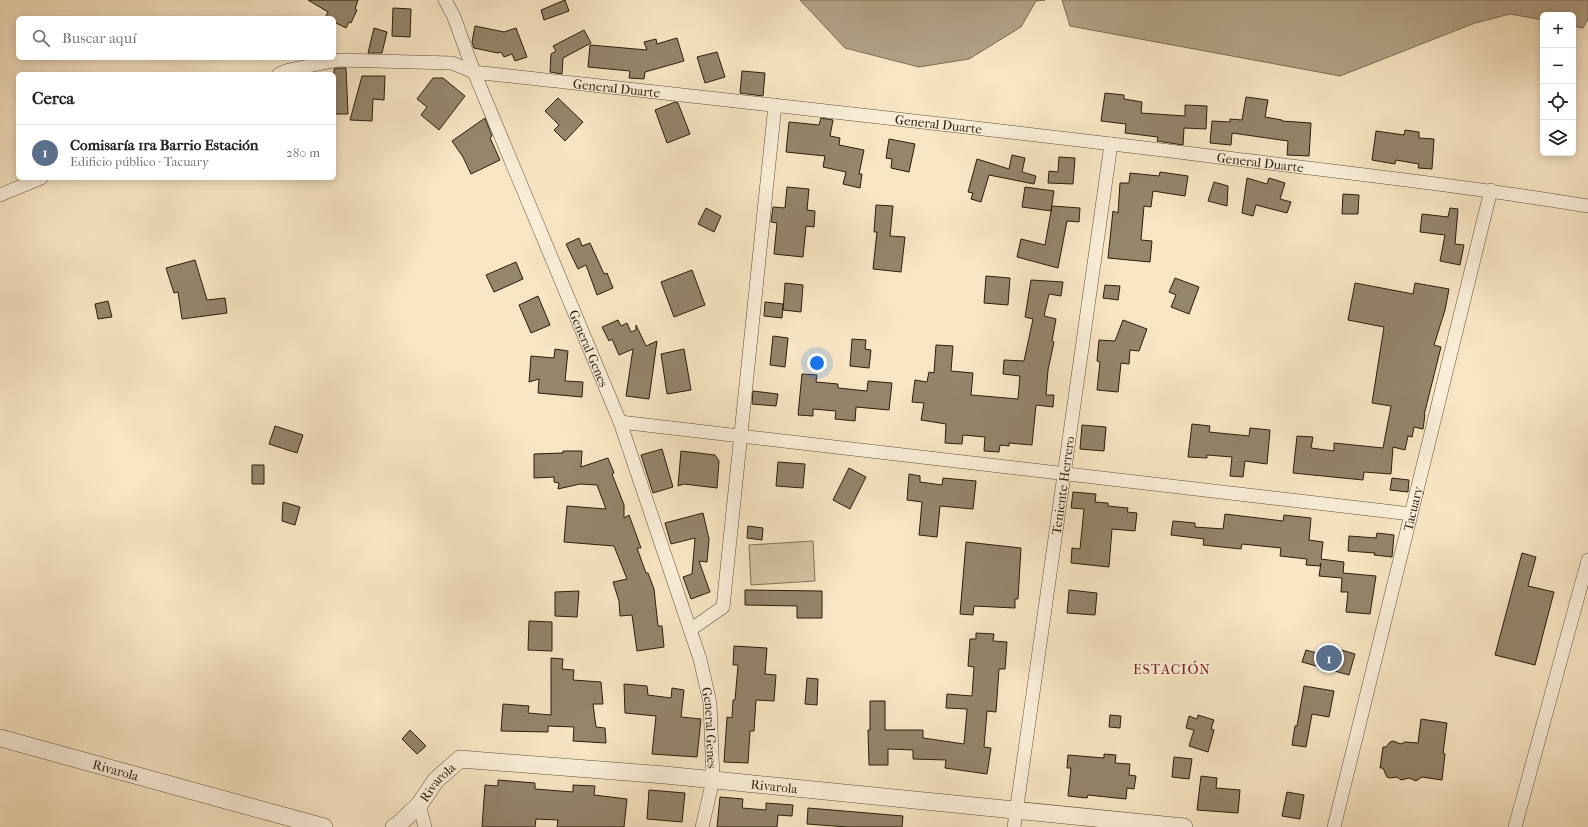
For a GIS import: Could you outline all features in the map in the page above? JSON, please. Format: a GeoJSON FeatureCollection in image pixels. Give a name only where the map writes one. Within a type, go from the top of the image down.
{"type":"FeatureCollection","features":[{"type":"Feature","properties":{"kind":"street","name":"General Genes"},"geometry":{"type":"LineString","coordinates":[[445,0],[454,17],[474,72],[620,422],[700,659],[710,703],[714,780],[702,827]]}},
{"type":"Feature","properties":{"kind":"street","name":"General Duarte"},"geometry":{"type":"LineString","coordinates":[[284,72],[338,60],[452,63],[474,72],[1112,144],[1491,190],[1588,206]]}},
{"type":"Feature","properties":{"kind":"street"},"geometry":{"type":"LineString","coordinates":[[690,630],[723,607],[775,105]]}},
{"type":"Feature","properties":{"kind":"street","name":"Teniente Herrero"},"geometry":{"type":"LineString","coordinates":[[1014,827],[1112,144]]}},
{"type":"Feature","properties":{"kind":"street"},"geometry":{"type":"LineString","coordinates":[[0,195],[36,180]]}},
{"type":"Feature","properties":{"kind":"street","name":"Tacuary"},"geometry":{"type":"LineString","coordinates":[[1334,827],[1491,190]]}},
{"type":"Feature","properties":{"kind":"street"},"geometry":{"type":"LineString","coordinates":[[620,422],[1411,514]]}},
{"type":"Feature","properties":{"kind":"street"},"geometry":{"type":"LineString","coordinates":[[1515,827],[1588,560]]}},
{"type":"Feature","properties":{"kind":"street","name":"Rivarola"},"geometry":{"type":"LineString","coordinates":[[0,738],[324,827]]}},
{"type":"Feature","properties":{"kind":"street","name":"Rivarola"},"geometry":{"type":"LineString","coordinates":[[394,827],[397,826],[419,805],[436,780],[460,759],[714,780],[1184,827]]}},
{"type":"Feature","properties":{"kind":"street"},"geometry":{"type":"LineString","coordinates":[[419,805],[425,827]]}},
{"type":"Feature","properties":{"kind":"shaded area"},"geometry":{"type":"Polygon","coordinates":[[[800,0],[1045,0],[1036,1],[1021,27],[969,59],[919,67],[845,48],[800,0]]]}},
{"type":"Feature","properties":{"kind":"shaded area"},"geometry":{"type":"Polygon","coordinates":[[[1062,0],[1588,0],[1588,19],[1583,28],[1576,27],[1576,12],[1540,12],[1540,19],[1510,14],[1475,23],[1340,76],[1070,26],[1062,0]]]}},
{"type":"Feature","properties":{"kind":"shaded area"},"geometry":{"type":"Polygon","coordinates":[[[813,541],[815,581],[751,585],[749,545],[813,541]]]}},
{"type":"Feature","properties":{"kind":"building"},"geometry":{"type":"Polygon","coordinates":[[[308,0],[358,0],[355,9],[357,10],[351,23],[349,22],[346,28],[336,23],[336,16],[326,16],[328,12],[308,0]]]}},
{"type":"Feature","properties":{"kind":"building"},"geometry":{"type":"Polygon","coordinates":[[[565,0],[569,11],[544,20],[541,10],[565,0]]]}},
{"type":"Feature","properties":{"kind":"building"},"geometry":{"type":"Polygon","coordinates":[[[393,8],[411,9],[410,37],[392,36],[393,8]]]}},
{"type":"Feature","properties":{"kind":"building"},"geometry":{"type":"Polygon","coordinates":[[[475,26],[504,32],[516,28],[527,57],[515,61],[512,54],[504,57],[501,52],[498,53],[474,48],[472,42],[475,26]]]}},
{"type":"Feature","properties":{"kind":"building"},"geometry":{"type":"Polygon","coordinates":[[[374,28],[387,32],[382,53],[368,53],[374,28]]]}},
{"type":"Feature","properties":{"kind":"building"},"geometry":{"type":"Polygon","coordinates":[[[584,30],[591,43],[563,58],[562,74],[550,72],[551,54],[556,51],[553,46],[584,30]]]}},
{"type":"Feature","properties":{"kind":"building"},"geometry":{"type":"Polygon","coordinates":[[[677,38],[684,61],[645,72],[644,79],[629,78],[630,71],[588,67],[590,45],[647,50],[644,42],[656,39],[657,44],[677,38]]]}},
{"type":"Feature","properties":{"kind":"building"},"geometry":{"type":"Polygon","coordinates":[[[717,52],[725,77],[705,83],[697,57],[717,52]]]}},
{"type":"Feature","properties":{"kind":"building"},"geometry":{"type":"Polygon","coordinates":[[[346,68],[348,114],[336,114],[336,72],[334,72],[334,69],[346,68]]]}},
{"type":"Feature","properties":{"kind":"building"},"geometry":{"type":"Polygon","coordinates":[[[742,71],[765,73],[763,96],[740,93],[742,71]]]}},
{"type":"Feature","properties":{"kind":"building"},"geometry":{"type":"Polygon","coordinates":[[[362,76],[385,76],[384,100],[373,99],[372,121],[350,120],[362,76]]]}},
{"type":"Feature","properties":{"kind":"building"},"geometry":{"type":"Polygon","coordinates":[[[433,78],[443,78],[465,96],[439,130],[421,115],[427,107],[417,99],[433,78]]]}},
{"type":"Feature","properties":{"kind":"building"},"geometry":{"type":"Polygon","coordinates":[[[1105,93],[1124,95],[1124,99],[1142,102],[1141,113],[1185,116],[1185,105],[1207,106],[1206,129],[1184,128],[1183,145],[1157,141],[1158,137],[1125,133],[1126,124],[1101,121],[1105,93]]]}},
{"type":"Feature","properties":{"kind":"building"},"geometry":{"type":"Polygon","coordinates":[[[1246,97],[1268,100],[1265,117],[1282,121],[1311,123],[1309,156],[1287,155],[1288,141],[1232,133],[1231,145],[1210,143],[1212,121],[1230,122],[1230,119],[1242,120],[1246,97]]]}},
{"type":"Feature","properties":{"kind":"building"},"geometry":{"type":"Polygon","coordinates":[[[558,98],[583,122],[565,141],[554,130],[559,125],[545,111],[558,98]]]}},
{"type":"Feature","properties":{"kind":"building"},"geometry":{"type":"Polygon","coordinates":[[[675,102],[678,103],[690,134],[667,143],[655,110],[675,102]]]}},
{"type":"Feature","properties":{"kind":"building"},"geometry":{"type":"Polygon","coordinates":[[[485,118],[492,136],[490,138],[500,160],[471,174],[463,157],[452,141],[485,118]]]}},
{"type":"Feature","properties":{"kind":"building"},"geometry":{"type":"Polygon","coordinates":[[[821,118],[833,120],[830,136],[840,138],[839,145],[864,150],[859,174],[862,174],[860,188],[843,184],[846,172],[823,167],[825,156],[786,152],[789,122],[819,125],[821,118]]]}},
{"type":"Feature","properties":{"kind":"building"},"geometry":{"type":"Polygon","coordinates":[[[1405,130],[1419,132],[1419,138],[1434,139],[1432,169],[1418,168],[1419,164],[1396,160],[1395,164],[1372,160],[1376,131],[1404,135],[1405,130]]]}},
{"type":"Feature","properties":{"kind":"building"},"geometry":{"type":"Polygon","coordinates":[[[889,139],[915,144],[909,172],[891,168],[892,159],[886,158],[889,139]]]}},
{"type":"Feature","properties":{"kind":"building"},"geometry":{"type":"Polygon","coordinates":[[[1012,155],[1025,158],[1022,172],[1036,176],[1034,184],[989,175],[981,202],[971,199],[973,193],[968,192],[977,159],[1009,169],[1012,155]]]}},
{"type":"Feature","properties":{"kind":"building"},"geometry":{"type":"Polygon","coordinates":[[[1059,157],[1075,158],[1073,184],[1048,183],[1049,171],[1058,172],[1059,157]]]}},
{"type":"Feature","properties":{"kind":"building"},"geometry":{"type":"Polygon","coordinates":[[[1160,172],[1188,176],[1185,196],[1153,191],[1151,207],[1144,206],[1141,240],[1152,241],[1150,262],[1108,258],[1113,211],[1118,213],[1120,183],[1129,183],[1130,173],[1159,176],[1160,172]]]}},
{"type":"Feature","properties":{"kind":"building"},"geometry":{"type":"Polygon","coordinates":[[[1247,178],[1267,184],[1269,178],[1285,183],[1280,199],[1291,202],[1287,213],[1256,205],[1253,216],[1242,213],[1247,178]]]}},
{"type":"Feature","properties":{"kind":"building"},"geometry":{"type":"Polygon","coordinates":[[[1214,182],[1228,186],[1227,206],[1208,201],[1214,182]]]}},
{"type":"Feature","properties":{"kind":"building"},"geometry":{"type":"Polygon","coordinates":[[[787,187],[809,189],[807,210],[815,211],[814,227],[806,226],[803,257],[774,254],[777,223],[771,222],[773,207],[785,208],[787,187]]]}},
{"type":"Feature","properties":{"kind":"building"},"geometry":{"type":"Polygon","coordinates":[[[1025,187],[1054,191],[1051,211],[1022,207],[1025,187]]]}},
{"type":"Feature","properties":{"kind":"building"},"geometry":{"type":"Polygon","coordinates":[[[1343,194],[1359,195],[1358,214],[1342,214],[1343,194]]]}},
{"type":"Feature","properties":{"kind":"building"},"geometry":{"type":"Polygon","coordinates":[[[876,205],[893,206],[890,236],[905,237],[901,272],[873,269],[877,232],[874,232],[876,205]]]}},
{"type":"Feature","properties":{"kind":"building"},"geometry":{"type":"Polygon","coordinates":[[[1052,206],[1080,208],[1079,222],[1067,221],[1058,268],[1017,257],[1021,239],[1045,245],[1052,206]]]}},
{"type":"Feature","properties":{"kind":"building"},"geometry":{"type":"Polygon","coordinates":[[[706,208],[721,216],[714,232],[698,224],[706,208]]]}},
{"type":"Feature","properties":{"kind":"building"},"geometry":{"type":"Polygon","coordinates":[[[1450,208],[1458,209],[1455,244],[1464,245],[1460,265],[1440,261],[1445,235],[1420,232],[1422,214],[1448,217],[1450,208]]]}},
{"type":"Feature","properties":{"kind":"building"},"geometry":{"type":"Polygon","coordinates":[[[579,238],[582,246],[590,243],[604,274],[607,273],[613,288],[597,295],[586,265],[578,269],[566,244],[579,238]]]}},
{"type":"Feature","properties":{"kind":"building"},"geometry":{"type":"Polygon","coordinates":[[[195,260],[207,300],[225,298],[227,313],[182,319],[178,292],[174,293],[166,268],[195,260]]]}},
{"type":"Feature","properties":{"kind":"building"},"geometry":{"type":"Polygon","coordinates":[[[516,262],[523,279],[494,292],[486,275],[516,262]]]}},
{"type":"Feature","properties":{"kind":"building"},"geometry":{"type":"Polygon","coordinates":[[[692,270],[705,305],[674,317],[661,282],[692,270]]]}},
{"type":"Feature","properties":{"kind":"building"},"geometry":{"type":"Polygon","coordinates":[[[986,276],[1010,278],[1008,305],[984,303],[986,276]]]}},
{"type":"Feature","properties":{"kind":"building"},"geometry":{"type":"Polygon","coordinates":[[[1175,278],[1199,287],[1189,314],[1171,307],[1176,295],[1169,292],[1175,278]]]}},
{"type":"Feature","properties":{"kind":"building"},"geometry":{"type":"Polygon","coordinates":[[[1031,280],[1063,282],[1061,296],[1049,294],[1044,316],[1056,319],[1052,341],[1054,342],[1048,370],[1046,395],[1054,395],[1053,407],[1036,405],[1032,445],[1009,443],[1009,446],[1000,445],[999,452],[984,451],[985,437],[963,435],[962,444],[945,443],[946,424],[921,420],[924,403],[912,402],[915,380],[927,382],[929,372],[934,373],[936,345],[953,346],[951,371],[973,373],[971,395],[1018,399],[1020,376],[1003,374],[1004,360],[1024,361],[1033,319],[1025,317],[1031,280]]]}},
{"type":"Feature","properties":{"kind":"building"},"geometry":{"type":"Polygon","coordinates":[[[785,283],[803,285],[801,312],[783,310],[785,283]]]}},
{"type":"Feature","properties":{"kind":"building"},"geometry":{"type":"Polygon","coordinates":[[[1355,283],[1413,294],[1415,283],[1449,289],[1445,310],[1434,345],[1441,347],[1424,415],[1423,429],[1414,427],[1412,437],[1408,436],[1405,450],[1393,447],[1391,474],[1364,472],[1363,480],[1293,473],[1297,436],[1313,437],[1311,448],[1334,451],[1334,443],[1383,448],[1391,406],[1372,403],[1384,327],[1348,320],[1355,283]]]}},
{"type":"Feature","properties":{"kind":"building"},"geometry":{"type":"Polygon","coordinates":[[[1105,285],[1120,286],[1118,300],[1103,298],[1105,285]]]}},
{"type":"Feature","properties":{"kind":"building"},"geometry":{"type":"Polygon","coordinates":[[[538,296],[550,325],[531,333],[519,305],[538,296]]]}},
{"type":"Feature","properties":{"kind":"building"},"geometry":{"type":"Polygon","coordinates":[[[108,301],[112,317],[98,319],[95,304],[108,301]]]}},
{"type":"Feature","properties":{"kind":"building"},"geometry":{"type":"Polygon","coordinates":[[[765,302],[783,304],[782,318],[764,316],[765,302]]]}},
{"type":"Feature","properties":{"kind":"building"},"geometry":{"type":"Polygon","coordinates":[[[618,320],[621,326],[627,323],[631,332],[636,330],[636,325],[646,346],[657,341],[649,399],[626,396],[633,349],[619,355],[612,339],[609,341],[602,327],[618,320]]]}},
{"type":"Feature","properties":{"kind":"building"},"geometry":{"type":"Polygon","coordinates":[[[1123,320],[1147,329],[1139,351],[1130,350],[1129,364],[1121,363],[1118,392],[1097,390],[1100,362],[1097,361],[1099,340],[1115,341],[1123,320]]]}},
{"type":"Feature","properties":{"kind":"building"},"geometry":{"type":"Polygon","coordinates":[[[773,336],[788,338],[785,367],[770,365],[773,336]]]}},
{"type":"Feature","properties":{"kind":"building"},"geometry":{"type":"Polygon","coordinates":[[[852,339],[866,340],[865,349],[871,350],[869,368],[850,366],[852,339]]]}},
{"type":"Feature","properties":{"kind":"building"},"geometry":{"type":"Polygon","coordinates":[[[555,349],[568,351],[565,381],[583,382],[582,397],[538,393],[539,379],[529,382],[531,356],[554,358],[555,349]]]}},
{"type":"Feature","properties":{"kind":"building"},"geometry":{"type":"Polygon","coordinates":[[[684,349],[691,390],[667,394],[661,354],[684,349]]]}},
{"type":"Feature","properties":{"kind":"building"},"geometry":{"type":"Polygon","coordinates":[[[802,374],[817,375],[816,382],[838,384],[838,388],[867,391],[868,381],[892,383],[889,410],[856,407],[855,421],[835,419],[836,411],[813,409],[813,416],[798,415],[802,374]]]}},
{"type":"Feature","properties":{"kind":"building"},"geometry":{"type":"Polygon","coordinates":[[[753,391],[778,394],[776,406],[752,404],[753,391]]]}},
{"type":"Feature","properties":{"kind":"building"},"geometry":{"type":"Polygon","coordinates":[[[1192,424],[1210,426],[1209,432],[1249,436],[1250,428],[1270,430],[1267,464],[1245,461],[1243,477],[1230,476],[1232,457],[1207,455],[1207,458],[1188,457],[1192,424]]]}},
{"type":"Feature","properties":{"kind":"building"},"geometry":{"type":"Polygon","coordinates":[[[1082,425],[1106,427],[1104,451],[1080,449],[1082,425]]]}},
{"type":"Feature","properties":{"kind":"building"},"geometry":{"type":"Polygon","coordinates":[[[275,426],[303,435],[297,453],[269,444],[275,426]]]}},
{"type":"Feature","properties":{"kind":"building"},"geometry":{"type":"Polygon","coordinates":[[[662,449],[673,487],[653,493],[641,455],[662,449]]]}},
{"type":"Feature","properties":{"kind":"building"},"geometry":{"type":"Polygon","coordinates":[[[563,451],[582,451],[581,467],[608,458],[614,473],[612,474],[624,505],[624,518],[629,515],[641,548],[637,548],[646,573],[648,573],[654,589],[658,626],[662,626],[664,647],[637,651],[632,615],[620,616],[619,601],[613,582],[627,579],[614,546],[564,542],[567,506],[606,509],[597,485],[580,484],[558,489],[559,483],[554,482],[554,477],[534,478],[534,454],[563,453],[563,451]]]}},
{"type":"Feature","properties":{"kind":"building"},"geometry":{"type":"Polygon","coordinates":[[[681,451],[715,455],[719,461],[717,488],[684,484],[678,486],[681,451]]]}},
{"type":"Feature","properties":{"kind":"building"},"geometry":{"type":"Polygon","coordinates":[[[778,462],[805,464],[803,488],[776,486],[778,462]]]}},
{"type":"Feature","properties":{"kind":"building"},"geometry":{"type":"Polygon","coordinates":[[[252,465],[264,465],[264,484],[252,484],[252,465]]]}},
{"type":"Feature","properties":{"kind":"building"},"geometry":{"type":"Polygon","coordinates":[[[849,468],[866,477],[850,509],[833,500],[849,468]]]}},
{"type":"Feature","properties":{"kind":"building"},"geometry":{"type":"Polygon","coordinates":[[[909,474],[920,476],[920,482],[942,485],[943,478],[976,481],[973,509],[940,506],[937,537],[919,535],[922,502],[907,500],[909,474]]]}},
{"type":"Feature","properties":{"kind":"building"},"geometry":{"type":"Polygon","coordinates":[[[1392,478],[1409,480],[1408,492],[1390,490],[1392,478]]]}},
{"type":"Feature","properties":{"kind":"building"},"geometry":{"type":"Polygon","coordinates":[[[1073,492],[1096,494],[1095,502],[1108,503],[1108,506],[1128,508],[1127,512],[1137,513],[1135,531],[1112,529],[1109,567],[1071,563],[1072,548],[1080,549],[1084,509],[1071,508],[1073,492]]]}},
{"type":"Feature","properties":{"kind":"building"},"geometry":{"type":"Polygon","coordinates":[[[283,502],[300,507],[295,525],[282,521],[283,502]]]}},
{"type":"Feature","properties":{"kind":"building"},"geometry":{"type":"Polygon","coordinates":[[[703,513],[709,539],[707,562],[699,561],[710,592],[691,599],[683,577],[692,574],[695,538],[671,544],[665,523],[703,513]]]}},
{"type":"Feature","properties":{"kind":"building"},"geometry":{"type":"Polygon","coordinates":[[[1225,514],[1283,521],[1284,515],[1311,518],[1309,540],[1323,542],[1321,559],[1344,562],[1343,573],[1376,576],[1370,614],[1346,612],[1348,592],[1341,592],[1342,578],[1319,576],[1321,563],[1320,566],[1306,565],[1307,559],[1280,556],[1281,548],[1242,544],[1241,549],[1203,545],[1204,539],[1171,535],[1173,521],[1195,523],[1195,527],[1223,529],[1225,514]]]}},
{"type":"Feature","properties":{"kind":"building"},"geometry":{"type":"Polygon","coordinates":[[[748,526],[763,528],[762,540],[747,538],[748,526]]]}},
{"type":"Feature","properties":{"kind":"building"},"geometry":{"type":"Polygon","coordinates":[[[1377,533],[1394,535],[1392,557],[1374,555],[1375,553],[1348,551],[1349,536],[1376,538],[1377,533]]]}},
{"type":"Feature","properties":{"kind":"building"},"geometry":{"type":"Polygon","coordinates":[[[966,542],[1021,548],[1018,599],[1015,599],[1015,608],[974,606],[973,615],[960,614],[966,542]]]}},
{"type":"Feature","properties":{"kind":"building"},"geometry":{"type":"Polygon","coordinates":[[[1522,553],[1536,557],[1528,586],[1554,592],[1535,665],[1495,655],[1522,553]]]}},
{"type":"Feature","properties":{"kind":"building"},"geometry":{"type":"Polygon","coordinates":[[[745,590],[822,591],[822,618],[797,618],[797,606],[745,605],[745,590]]]}},
{"type":"Feature","properties":{"kind":"building"},"geometry":{"type":"Polygon","coordinates":[[[1069,590],[1097,593],[1095,615],[1067,613],[1069,590]]]}},
{"type":"Feature","properties":{"kind":"building"},"geometry":{"type":"Polygon","coordinates":[[[579,591],[577,617],[555,616],[555,592],[579,591]]]}},
{"type":"Feature","properties":{"kind":"building"},"geometry":{"type":"Polygon","coordinates":[[[529,621],[552,622],[552,651],[528,650],[529,621]]]}},
{"type":"Feature","properties":{"kind":"building"},"geometry":{"type":"Polygon","coordinates":[[[976,633],[994,634],[993,641],[1007,642],[1005,669],[999,669],[996,712],[987,711],[984,747],[991,748],[987,774],[945,768],[946,760],[913,759],[913,750],[888,749],[888,765],[869,765],[868,730],[870,730],[870,701],[885,701],[885,730],[923,730],[923,738],[964,744],[967,709],[946,708],[947,694],[972,696],[974,667],[968,666],[970,639],[976,639],[976,633]]]}},
{"type":"Feature","properties":{"kind":"building"},"geometry":{"type":"Polygon","coordinates":[[[734,646],[767,648],[765,674],[776,675],[774,701],[756,700],[754,731],[750,731],[748,763],[724,762],[727,717],[732,718],[733,700],[735,700],[738,665],[733,665],[734,646]]]}},
{"type":"Feature","properties":{"kind":"building"},"geometry":{"type":"Polygon","coordinates":[[[1338,649],[1355,654],[1349,675],[1302,662],[1306,650],[1317,653],[1318,650],[1337,655],[1338,649]]]}},
{"type":"Feature","properties":{"kind":"building"},"geometry":{"type":"Polygon","coordinates":[[[551,658],[563,659],[562,669],[574,670],[573,680],[601,682],[603,704],[593,704],[596,727],[605,728],[606,743],[573,741],[574,727],[548,726],[548,732],[501,731],[503,704],[529,706],[528,713],[551,715],[551,658]]]}},
{"type":"Feature","properties":{"kind":"building"},"geometry":{"type":"Polygon","coordinates":[[[807,678],[818,679],[817,705],[805,704],[807,678]]]}},
{"type":"Feature","properties":{"kind":"building"},"geometry":{"type":"Polygon","coordinates":[[[624,684],[647,686],[648,695],[671,698],[672,688],[684,690],[681,717],[701,719],[697,757],[652,754],[656,716],[625,713],[624,684]]]}},
{"type":"Feature","properties":{"kind":"building"},"geometry":{"type":"Polygon","coordinates":[[[1304,686],[1334,691],[1329,717],[1312,714],[1306,747],[1292,745],[1304,686]]]}},
{"type":"Feature","properties":{"kind":"building"},"geometry":{"type":"Polygon","coordinates":[[[1110,715],[1121,716],[1120,728],[1109,727],[1110,715]]]}},
{"type":"Feature","properties":{"kind":"building"},"geometry":{"type":"Polygon","coordinates":[[[1198,715],[1214,720],[1211,729],[1214,730],[1208,752],[1189,746],[1194,730],[1186,728],[1189,716],[1197,719],[1198,715]]]}},
{"type":"Feature","properties":{"kind":"building"},"geometry":{"type":"Polygon","coordinates":[[[1421,719],[1447,723],[1443,753],[1445,754],[1442,780],[1422,777],[1416,781],[1409,778],[1401,780],[1397,777],[1387,777],[1383,768],[1380,768],[1383,747],[1386,747],[1393,741],[1401,744],[1405,742],[1418,743],[1421,719]]]}},
{"type":"Feature","properties":{"kind":"building"},"geometry":{"type":"Polygon","coordinates":[[[410,730],[426,746],[417,754],[402,739],[410,730]]]}},
{"type":"Feature","properties":{"kind":"building"},"geometry":{"type":"Polygon","coordinates":[[[1104,754],[1116,755],[1115,763],[1130,764],[1129,775],[1136,776],[1134,789],[1127,788],[1126,799],[1088,795],[1087,798],[1068,796],[1071,768],[1067,768],[1068,755],[1104,758],[1104,754]]]}},
{"type":"Feature","properties":{"kind":"building"},"geometry":{"type":"Polygon","coordinates":[[[1174,757],[1192,759],[1189,779],[1172,777],[1174,757]]]}},
{"type":"Feature","properties":{"kind":"building"},"geometry":{"type":"Polygon","coordinates":[[[1201,776],[1217,778],[1216,788],[1240,790],[1238,813],[1197,810],[1201,776]]]}},
{"type":"Feature","properties":{"kind":"building"},"geometry":{"type":"Polygon","coordinates":[[[498,780],[535,783],[535,789],[573,792],[573,785],[595,786],[594,795],[627,799],[624,827],[557,827],[558,820],[536,819],[535,827],[482,827],[485,785],[498,786],[498,780]]]}},
{"type":"Feature","properties":{"kind":"building"},"geometry":{"type":"Polygon","coordinates":[[[649,790],[685,793],[682,822],[647,819],[649,790]]]}},
{"type":"Feature","properties":{"kind":"building"},"geometry":{"type":"Polygon","coordinates":[[[1287,792],[1304,795],[1300,819],[1282,816],[1287,792]]]}},
{"type":"Feature","properties":{"kind":"building"},"geometry":{"type":"Polygon","coordinates":[[[720,797],[743,799],[742,808],[766,810],[766,803],[793,805],[792,816],[778,815],[777,827],[717,827],[720,797]]]}},
{"type":"Feature","properties":{"kind":"building"},"geometry":{"type":"Polygon","coordinates":[[[808,808],[903,816],[902,827],[848,827],[807,824],[808,808]]]}},
{"type":"Feature","properties":{"kind":"place","name":"Comisaría 1ra Barrio Estación"},"geometry":{"type":"Point","coordinates":[1329,658]}},
{"type":"Feature","properties":{"kind":"district","name":"ESTACIÓN"},"geometry":{"type":"Point","coordinates":[1172,669]}}]}
